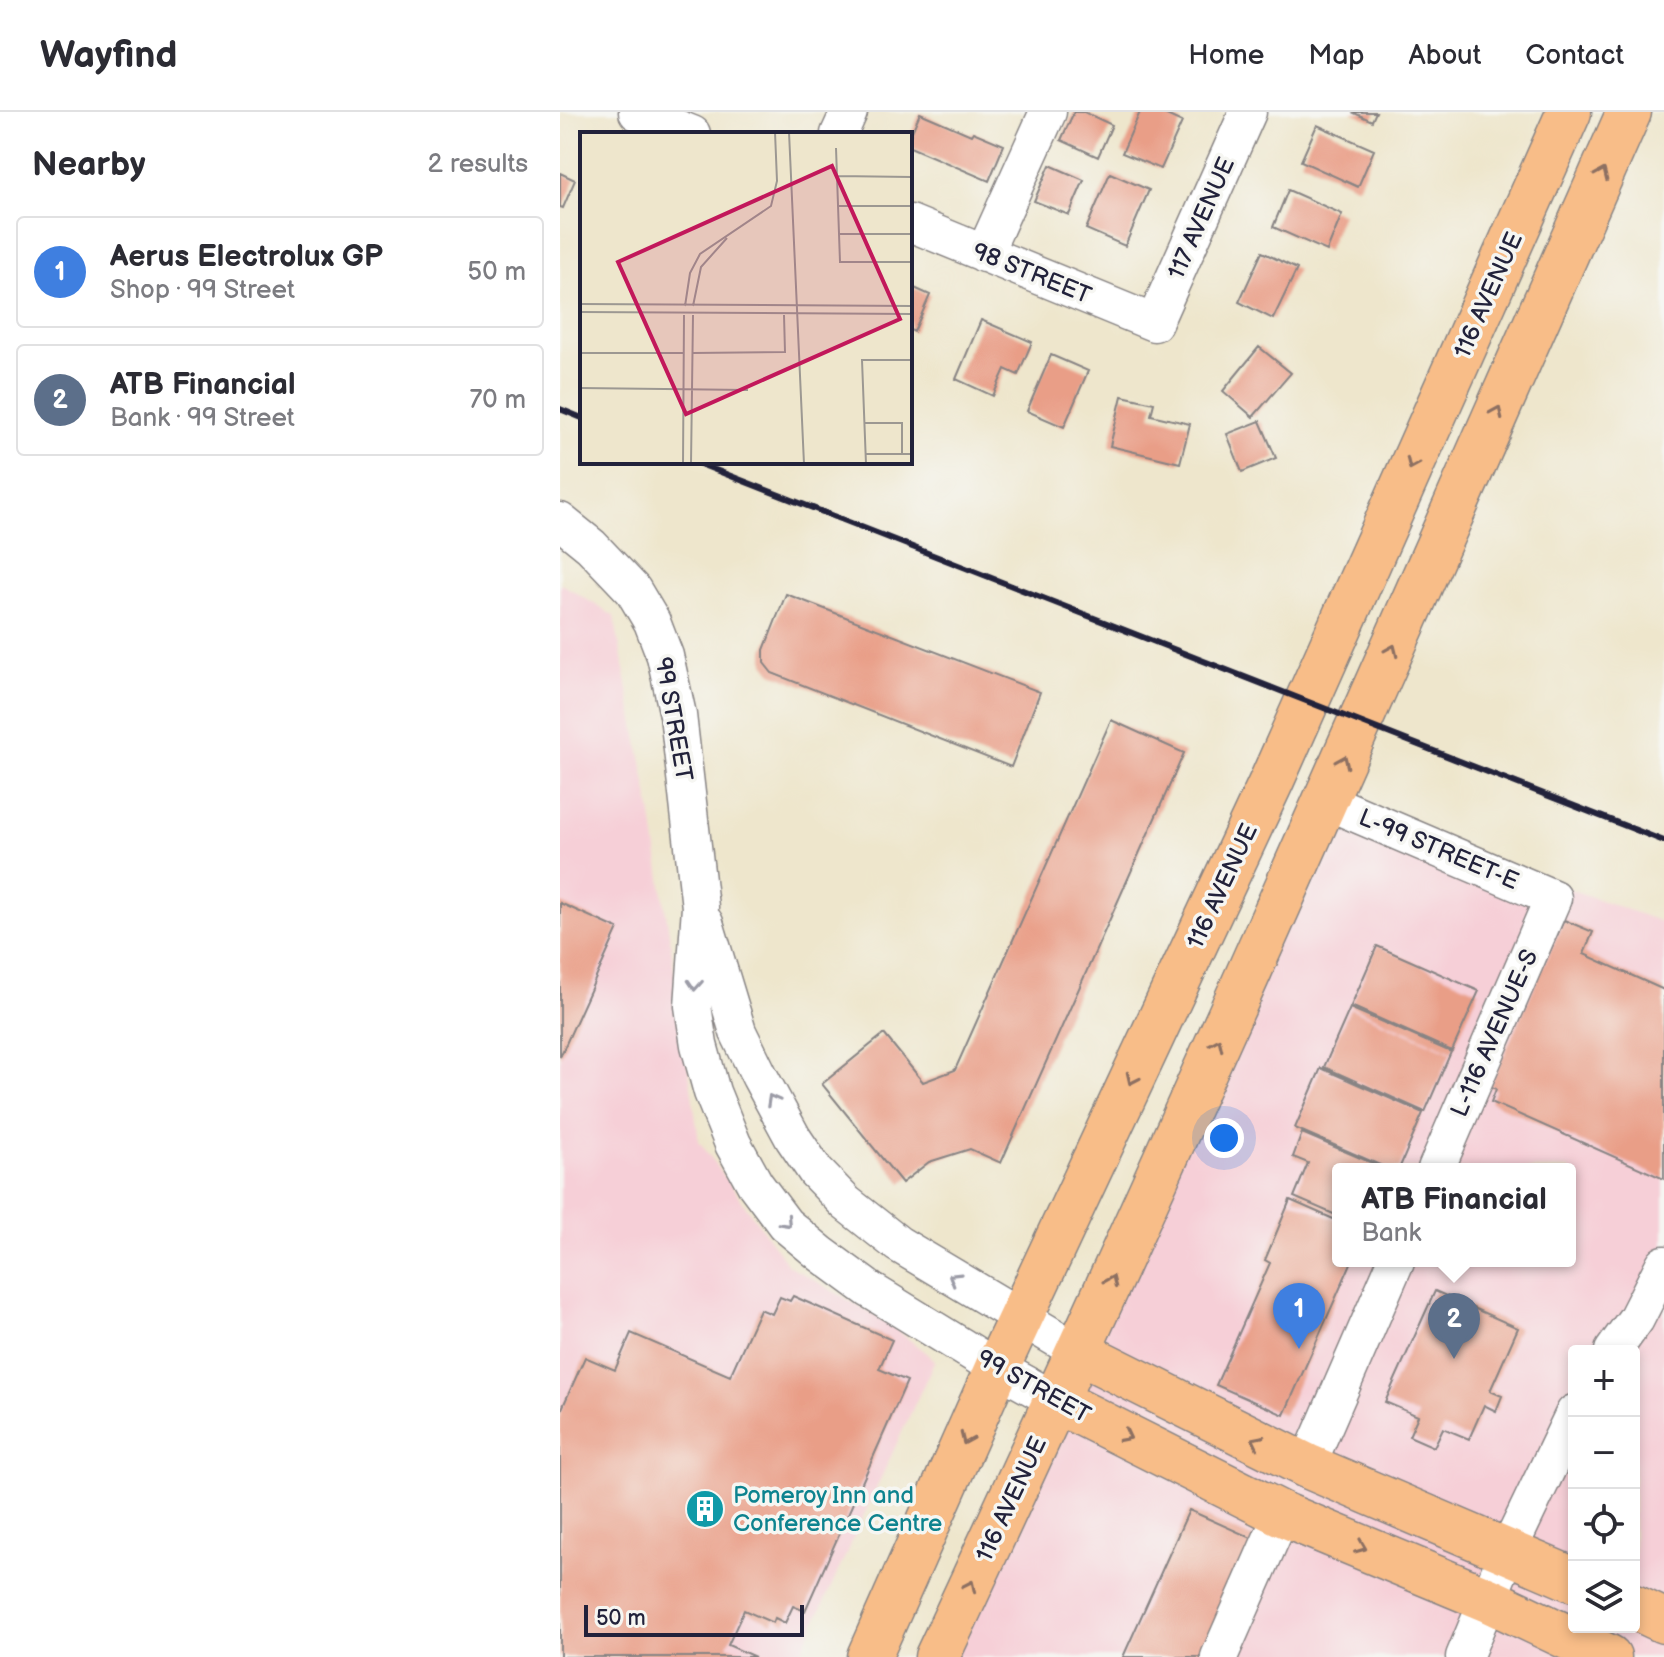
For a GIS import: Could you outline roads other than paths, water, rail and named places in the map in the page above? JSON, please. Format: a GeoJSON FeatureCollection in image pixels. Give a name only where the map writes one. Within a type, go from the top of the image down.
{"type":"FeatureCollection","features":[{"type":"Feature","properties":{"kind":"main road","name":"116 AVENUE"},"geometry":{"type":"LineString","coordinates":[[869,1657],[997,1368],[1272,780],[1569,112]]}},
{"type":"Feature","properties":{"kind":"main road","name":"116 AVENUE"},"geometry":{"type":"LineString","coordinates":[[937,1657],[1057,1401],[1326,801],[1629,112]]}},
{"type":"Feature","properties":{"kind":"main road"},"geometry":{"type":"LineString","coordinates":[[1272,780],[1326,801]]}},
{"type":"Feature","properties":{"kind":"main road","name":"99 STREET"},"geometry":{"type":"LineString","coordinates":[[1079,1352],[1307,1466],[1568,1577]]}},
{"type":"Feature","properties":{"kind":"main road","name":"99 STREET"},"geometry":{"type":"LineString","coordinates":[[1057,1401],[1282,1514],[1489,1600],[1609,1657]]}},
{"type":"Feature","properties":{"kind":"main road"},"geometry":{"type":"LineString","coordinates":[[1640,1610],[1664,1621]]}},
{"type":"Feature","properties":{"kind":"street"},"geometry":{"type":"LineString","coordinates":[[637,112],[687,132]]}},
{"type":"Feature","properties":{"kind":"street"},"geometry":{"type":"LineString","coordinates":[[840,132],[849,112]]}},
{"type":"Feature","properties":{"kind":"street"},"geometry":{"type":"LineString","coordinates":[[984,254],[1048,112]]}},
{"type":"Feature","properties":{"kind":"street","name":"117 AVENUE"},"geometry":{"type":"LineString","coordinates":[[1154,323],[1248,112]]}},
{"type":"Feature","properties":{"kind":"street","name":"98 STREET"},"geometry":{"type":"LineString","coordinates":[[912,224],[1154,323]]}},
{"type":"Feature","properties":{"kind":"street","name":"99 STREET"},"geometry":{"type":"LineString","coordinates":[[560,521],[591,546],[633,590],[652,622],[665,656],[678,715],[700,907],[693,1006],[699,1045],[712,1092],[733,1144],[755,1184],[785,1224],[870,1290],[1057,1401]]}},
{"type":"Feature","properties":{"kind":"street","name":"L-99 STREET-E"},"geometry":{"type":"LineString","coordinates":[[1326,801],[1553,898]]}},
{"type":"Feature","properties":{"kind":"street","name":"L-116 AVENUE-S"},"geometry":{"type":"LineString","coordinates":[[1439,1163],[1553,898]]}},
{"type":"Feature","properties":{"kind":"street","name":"99 STREET"},"geometry":{"type":"LineString","coordinates":[[700,907],[738,1032],[786,1126],[816,1172],[846,1203],[898,1244],[1079,1352]]}},
{"type":"Feature","properties":{"kind":"street"},"geometry":{"type":"LineString","coordinates":[[1617,1345],[1636,1319],[1664,1264]]}},
{"type":"Feature","properties":{"kind":"street"},"geometry":{"type":"LineString","coordinates":[[1307,1466],[1393,1267]]}},
{"type":"Feature","properties":{"kind":"street"},"geometry":{"type":"LineString","coordinates":[[1464,1657],[1508,1551],[1572,1417]]}},
{"type":"Feature","properties":{"kind":"street"},"geometry":{"type":"LineString","coordinates":[[1219,1657],[1282,1514]]}},
{"type":"Feature","properties":{"kind":"railway"},"geometry":{"type":"LineString","coordinates":[[560,409],[580,417]]}},
{"type":"Feature","properties":{"kind":"railway"},"geometry":{"type":"LineString","coordinates":[[700,464],[1664,841]]}},
{"type":"Feature","properties":{"kind":"place","name":"Aerus Electrolux GP"},"geometry":{"type":"Point","coordinates":[1299,1349]}},
{"type":"Feature","properties":{"kind":"place","name":"ATB Financial"},"geometry":{"type":"Point","coordinates":[1454,1359]}},
{"type":"Feature","properties":{"kind":"place","name":"Pomeroy Inn and Conference Centre"},"geometry":{"type":"Point","coordinates":[705,1509]}}]}
